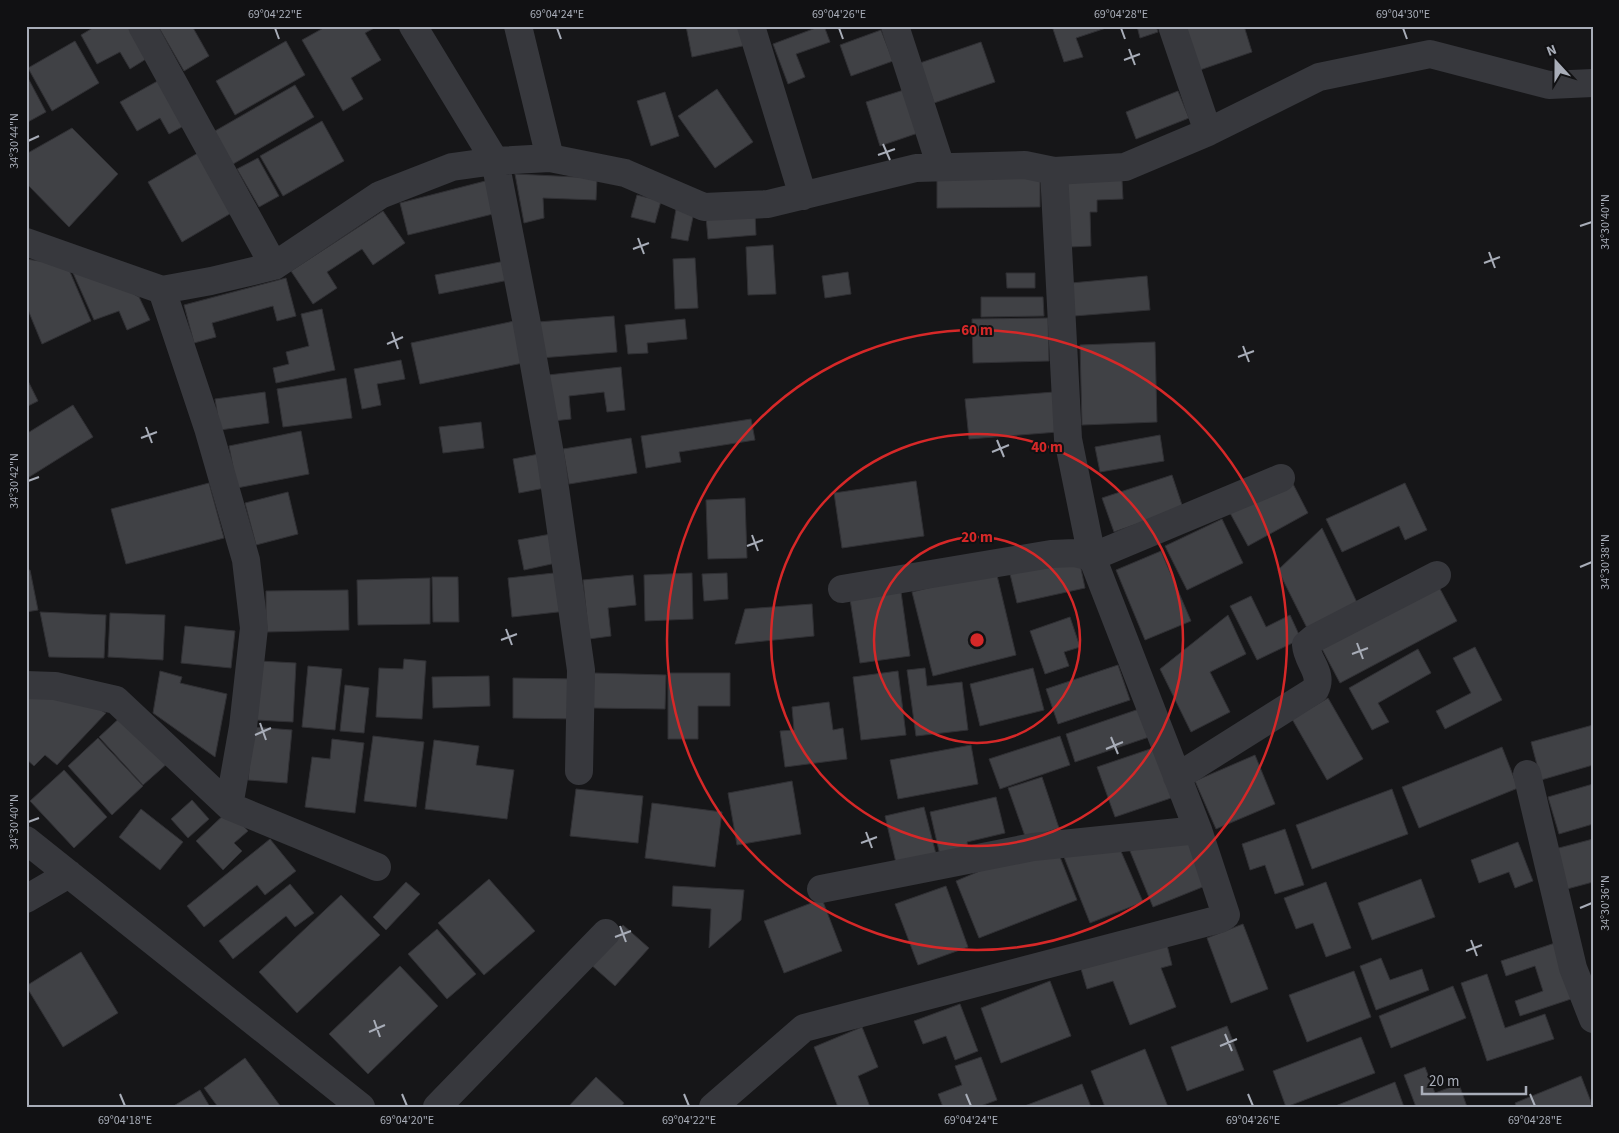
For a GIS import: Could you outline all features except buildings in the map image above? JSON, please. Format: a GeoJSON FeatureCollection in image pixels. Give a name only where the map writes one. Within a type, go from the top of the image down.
{"type":"FeatureCollection","features":[{"type":"Feature","properties":{"kind":"street"},"geometry":{"type":"LineString","coordinates":[[142,26],[274,266]]}},
{"type":"Feature","properties":{"kind":"street"},"geometry":{"type":"LineString","coordinates":[[413,26],[495,161],[551,460],[580,660],[578,771]]}},
{"type":"Feature","properties":{"kind":"street"},"geometry":{"type":"LineString","coordinates":[[518,26],[550,158]]}},
{"type":"Feature","properties":{"kind":"street"},"geometry":{"type":"LineString","coordinates":[[751,26],[804,196]]}},
{"type":"Feature","properties":{"kind":"street"},"geometry":{"type":"LineString","coordinates":[[894,26],[941,167]]}},
{"type":"Feature","properties":{"kind":"street"},"geometry":{"type":"LineString","coordinates":[[1172,26],[1208,132]]}},
{"type":"Feature","properties":{"kind":"street"},"geometry":{"type":"LineString","coordinates":[[26,242],[39,244],[162,290],[212,281],[274,266],[380,195],[452,167],[495,161],[550,158],[625,173],[704,207],[768,204],[916,168],[1025,165],[1054,171],[1125,166],[1208,132],[1319,77],[1430,54],[1549,86],[1593,83]]}},
{"type":"Feature","properties":{"kind":"street"},"geometry":{"type":"LineString","coordinates":[[713,1107],[804,1028],[1220,919],[1226,915],[1198,830],[1092,557],[1068,439],[1054,171]]}},
{"type":"Feature","properties":{"kind":"street"},"geometry":{"type":"LineString","coordinates":[[162,290],[208,428],[247,570],[254,628],[243,727],[228,806]]}},
{"type":"Feature","properties":{"kind":"street"},"geometry":{"type":"LineString","coordinates":[[842,589],[1051,554],[1075,552],[1092,557],[1281,478]]}},
{"type":"Feature","properties":{"kind":"street"},"geometry":{"type":"LineString","coordinates":[[1177,776],[1315,690],[1319,683],[1318,674],[1306,652],[1306,645],[1313,639],[1437,575]]}},
{"type":"Feature","properties":{"kind":"street"},"geometry":{"type":"LineString","coordinates":[[26,685],[55,686],[116,700],[228,806],[376,867]]}},
{"type":"Feature","properties":{"kind":"street"},"geometry":{"type":"LineString","coordinates":[[1527,774],[1573,968],[1593,1019]]}},
{"type":"Feature","properties":{"kind":"street"},"geometry":{"type":"LineString","coordinates":[[821,889],[1032,847],[1198,830]]}},
{"type":"Feature","properties":{"kind":"street"},"geometry":{"type":"LineString","coordinates":[[26,840],[358,1106]]}},
{"type":"Feature","properties":{"kind":"street"},"geometry":{"type":"LineString","coordinates":[[26,899],[69,874]]}},
{"type":"Feature","properties":{"kind":"street"},"geometry":{"type":"LineString","coordinates":[[437,1107],[606,933]]}}]}
